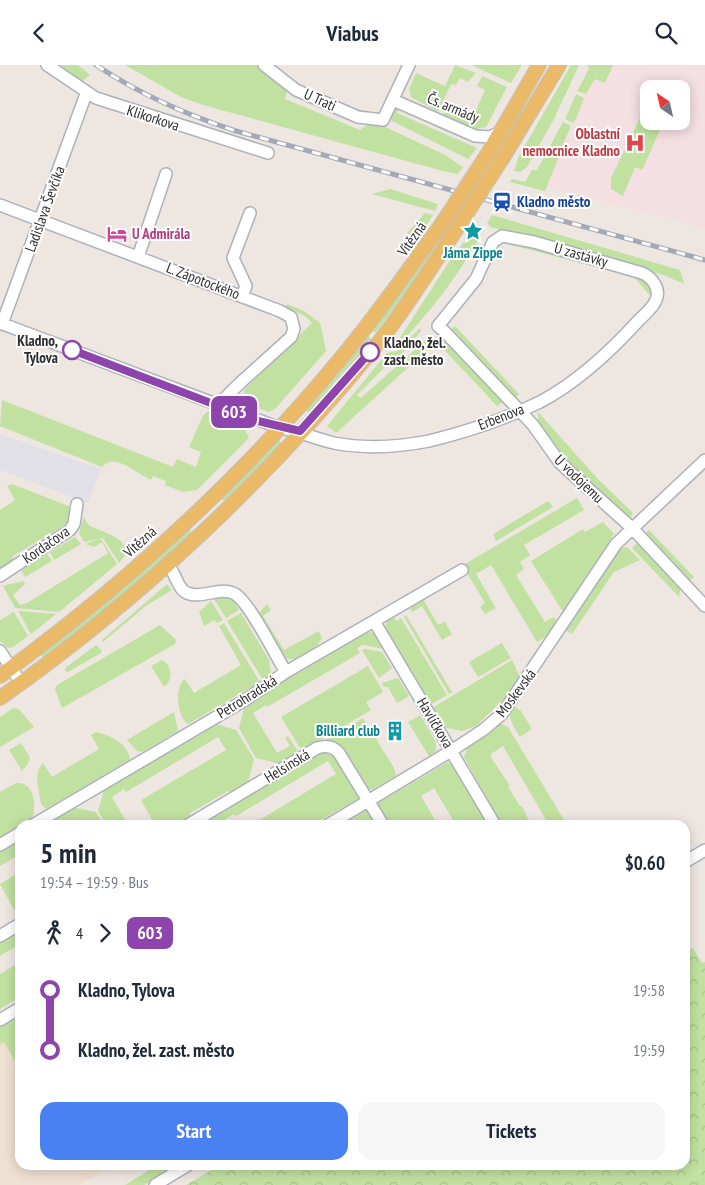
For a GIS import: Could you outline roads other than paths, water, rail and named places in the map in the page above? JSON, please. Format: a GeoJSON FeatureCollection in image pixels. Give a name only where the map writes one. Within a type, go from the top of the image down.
{"type":"FeatureCollection","features":[{"type":"Feature","properties":{"kind":"main road"},"geometry":{"type":"LineString","coordinates":[[502,131],[539,65]]}},
{"type":"Feature","properties":{"kind":"main road","name":"Vítězná"},"geometry":{"type":"LineString","coordinates":[[0,698],[102,620],[167,564],[226,509],[300,431],[379,341],[456,230],[559,65]]}},
{"type":"Feature","properties":{"kind":"main road","name":"Vítězná"},"geometry":{"type":"LineString","coordinates":[[6,672],[72,621],[158,549],[214,496],[280,428],[374,317],[441,225],[502,131]]}},
{"type":"Feature","properties":{"kind":"street","name":"Klikorkova"},"geometry":{"type":"LineString","coordinates":[[46,65],[86,94],[149,117],[268,153]]}},
{"type":"Feature","properties":{"kind":"street","name":"U Trati"},"geometry":{"type":"LineString","coordinates":[[264,65],[294,89],[358,117],[384,120],[392,100]]}},
{"type":"Feature","properties":{"kind":"street"},"geometry":{"type":"LineString","coordinates":[[392,100],[409,65]]}},
{"type":"Feature","properties":{"kind":"street","name":"Ladislava Ševčíka"},"geometry":{"type":"LineString","coordinates":[[1,324],[86,94]]}},
{"type":"Feature","properties":{"kind":"street","name":"Čs. armády"},"geometry":{"type":"LineString","coordinates":[[392,100],[475,136],[490,137],[502,131]]}},
{"type":"Feature","properties":{"kind":"street"},"geometry":{"type":"LineString","coordinates":[[138,257],[166,174]]}},
{"type":"Feature","properties":{"kind":"street","name":"L. Zápotockého"},"geometry":{"type":"LineString","coordinates":[[0,205],[287,314],[293,321],[294,329],[291,337],[218,405]]}},
{"type":"Feature","properties":{"kind":"street"},"geometry":{"type":"LineString","coordinates":[[242,297],[246,286],[233,259],[250,213]]}},
{"type":"Feature","properties":{"kind":"street","name":"U zastávky"},"geometry":{"type":"LineString","coordinates":[[438,326],[476,279],[493,242],[498,238],[506,236],[642,273],[652,280],[657,290]]}},
{"type":"Feature","properties":{"kind":"street","name":"Erbenova"},"geometry":{"type":"LineString","coordinates":[[300,431],[322,440],[344,445],[394,445],[447,436],[488,424],[557,392],[597,362],[654,304],[657,290]]}},
{"type":"Feature","properties":{"kind":"street"},"geometry":{"type":"LineString","coordinates":[[1,324],[280,428],[300,431]]}},
{"type":"Feature","properties":{"kind":"street","name":"U vodojemu"},"geometry":{"type":"LineString","coordinates":[[438,326],[533,425],[560,463],[633,529],[705,606]]}},
{"type":"Feature","properties":{"kind":"street","name":"Moskevská"},"geometry":{"type":"LineString","coordinates":[[336,820],[451,751],[483,730],[502,714],[616,544],[705,461]]}},
{"type":"Feature","properties":{"kind":"street","name":"Kordačova"},"geometry":{"type":"LineString","coordinates":[[0,576],[70,530],[74,524],[77,505]]}},
{"type":"Feature","properties":{"kind":"street"},"geometry":{"type":"LineString","coordinates":[[167,564],[177,576],[180,587],[187,593],[194,595],[226,591],[238,596],[248,609],[286,672]]}},
{"type":"Feature","properties":{"kind":"street","name":"Petrohradská"},"geometry":{"type":"LineString","coordinates":[[41,820],[245,700],[286,672],[462,570]]}},
{"type":"Feature","properties":{"kind":"street","name":"Havlíčkova"},"geometry":{"type":"LineString","coordinates":[[374,621],[492,820]]}},
{"type":"Feature","properties":{"kind":"street"},"geometry":{"type":"LineString","coordinates":[[0,651],[6,672],[22,683]]}},
{"type":"Feature","properties":{"kind":"street","name":"Helsinská"},"geometry":{"type":"LineString","coordinates":[[196,820],[317,748],[325,746],[333,748],[339,753],[368,800]]}},
{"type":"Feature","properties":{"kind":"street"},"geometry":{"type":"LineString","coordinates":[[368,800],[381,820]]}},
{"type":"Feature","properties":{"kind":"street"},"geometry":{"type":"LineString","coordinates":[[0,845],[15,836]]}},
{"type":"Feature","properties":{"kind":"street"},"geometry":{"type":"LineString","coordinates":[[690,859],[705,850]]}},
{"type":"Feature","properties":{"kind":"street"},"geometry":{"type":"LineString","coordinates":[[0,936],[15,927]]}},
{"type":"Feature","properties":{"kind":"street"},"geometry":{"type":"LineString","coordinates":[[0,1020],[15,1011]]}},
{"type":"Feature","properties":{"kind":"street"},"geometry":{"type":"LineString","coordinates":[[155,1185],[180,1170]]}},
{"type":"Feature","properties":{"kind":"railway"},"geometry":{"type":"LineString","coordinates":[[96,65],[112,76],[164,103],[236,131],[705,260]]}},
{"type":"Feature","properties":{"kind":"place","name":"Oblastní nemocnice Kladno"},"geometry":{"type":"Point","coordinates":[635,143]}},
{"type":"Feature","properties":{"kind":"place","name":"Kladno město"},"geometry":{"type":"Point","coordinates":[502,202]}},
{"type":"Feature","properties":{"kind":"place","name":"Jáma Zippe"},"geometry":{"type":"Point","coordinates":[473,231]}},
{"type":"Feature","properties":{"kind":"place","name":"U Admirála"},"geometry":{"type":"Point","coordinates":[117,234]}},
{"type":"Feature","properties":{"kind":"place","name":"Kladno, Tylova"},"geometry":{"type":"Point","coordinates":[72,350]}},
{"type":"Feature","properties":{"kind":"place","name":"Kladno, žel. zast. město"},"geometry":{"type":"Point","coordinates":[370,352]}},
{"type":"Feature","properties":{"kind":"place","name":"Billiard club"},"geometry":{"type":"Point","coordinates":[395,731]}}]}
